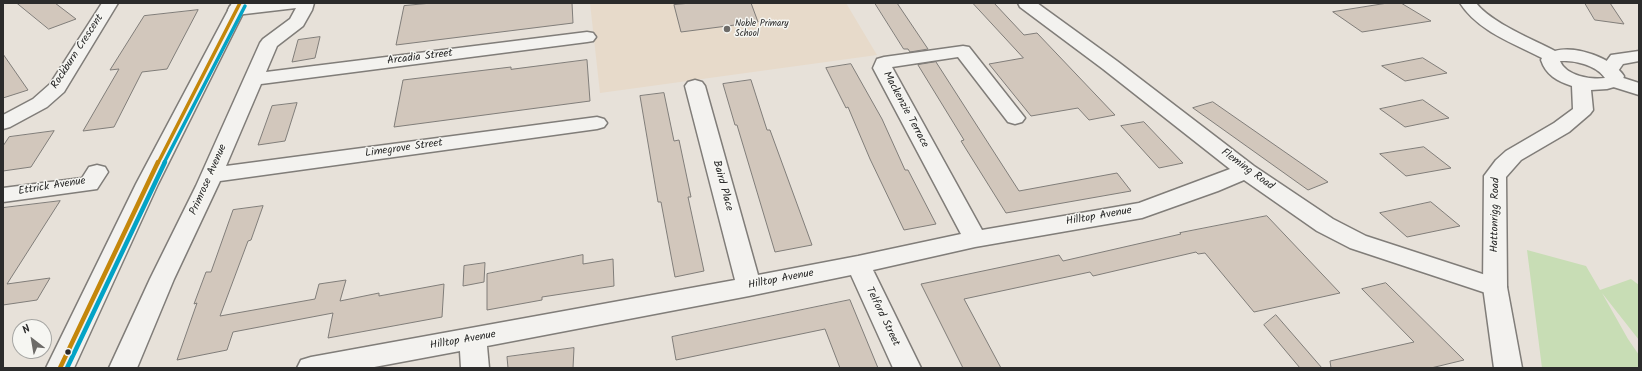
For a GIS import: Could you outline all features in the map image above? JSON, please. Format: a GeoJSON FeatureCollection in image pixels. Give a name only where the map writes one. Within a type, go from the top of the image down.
{"type":"FeatureCollection","features":[{"type":"Feature","properties":{"kind":"street","name":"Rockburn Crescent"},"geometry":{"type":"LineString","coordinates":[[3,123],[40,103],[57,88],[110,3]]}},
{"type":"Feature","properties":{"kind":"street"},"geometry":{"type":"LineString","coordinates":[[60,368],[96,286],[184,109],[238,7],[299,3]]}},
{"type":"Feature","properties":{"kind":"street","name":"Primrose Avenue"},"geometry":{"type":"LineString","coordinates":[[123,368],[162,279],[212,175],[269,43],[297,22],[306,3]]}},
{"type":"Feature","properties":{"kind":"street","name":"Fleming Road"},"geometry":{"type":"LineString","coordinates":[[1026,3],[1110,65],[1246,172],[1325,225],[1358,242],[1495,287]]}},
{"type":"Feature","properties":{"kind":"street"},"geometry":{"type":"LineString","coordinates":[[1468,3],[1470,9],[1492,24],[1553,57]]}},
{"type":"Feature","properties":{"kind":"street","name":"Arcadia Street"},"geometry":{"type":"LineString","coordinates":[[253,80],[587,38]]}},
{"type":"Feature","properties":{"kind":"street","name":"Mackenzie Terrace"},"geometry":{"type":"LineString","coordinates":[[974,239],[882,68],[884,63],[963,50],[1015,118]]}},
{"type":"Feature","properties":{"kind":"street"},"geometry":{"type":"LineString","coordinates":[[1639,56],[1617,59],[1612,75],[1606,84],[1581,82],[1563,75],[1550,65],[1550,60],[1553,57],[1560,55],[1576,56],[1599,64],[1612,75],[1639,89]]}},
{"type":"Feature","properties":{"kind":"street","name":"Hattonrigg Road"},"geometry":{"type":"LineString","coordinates":[[1508,368],[1495,287],[1495,176],[1502,164],[1525,148],[1573,121],[1583,110],[1581,82]]}},
{"type":"Feature","properties":{"kind":"street","name":"Baird Place"},"geometry":{"type":"LineString","coordinates":[[695,86],[749,287]]}},
{"type":"Feature","properties":{"kind":"street","name":"Limegrove Street"},"geometry":{"type":"LineString","coordinates":[[212,175],[597,123]]}},
{"type":"Feature","properties":{"kind":"street","name":"Ettrick Avenue"},"geometry":{"type":"LineString","coordinates":[[3,195],[89,184],[97,172]]}},
{"type":"Feature","properties":{"kind":"street","name":"Hilltop Avenue"},"geometry":{"type":"LineString","coordinates":[[311,368],[858,266],[974,239],[1142,210],[1246,172]]}},
{"type":"Feature","properties":{"kind":"street","name":"Telford Street"},"geometry":{"type":"LineString","coordinates":[[858,266],[907,368]]}},
{"type":"Feature","properties":{"kind":"street"},"geometry":{"type":"LineString","coordinates":[[473,339],[475,368]]}},
{"type":"Feature","properties":{"kind":"shaded area","name":"Noble Primary School"},"geometry":{"type":"Polygon","coordinates":[[[590,3],[846,3],[877,55],[600,93],[590,3]]]}},
{"type":"Feature","properties":{"kind":"green space"},"geometry":{"type":"Polygon","coordinates":[[[1527,250],[1586,266],[1600,290],[1631,279],[1639,285],[1639,340],[1602,293],[1628,339],[1639,355],[1639,368],[1542,368],[1527,250]]]}},
{"type":"Feature","properties":{"kind":"building"},"geometry":{"type":"Polygon","coordinates":[[[17,3],[55,3],[76,19],[49,29],[17,3]]]}},
{"type":"Feature","properties":{"kind":"building"},"geometry":{"type":"Polygon","coordinates":[[[432,3],[572,3],[573,23],[396,45],[404,6],[432,3]]]}},
{"type":"Feature","properties":{"kind":"building"},"geometry":{"type":"Polygon","coordinates":[[[691,3],[751,3],[758,22],[681,32],[674,5],[691,3]]]}},
{"type":"Feature","properties":{"kind":"building"},"geometry":{"type":"Polygon","coordinates":[[[875,3],[897,3],[928,49],[910,52],[908,49],[904,49],[875,3]]]}},
{"type":"Feature","properties":{"kind":"building"},"geometry":{"type":"Polygon","coordinates":[[[973,3],[994,3],[1024,35],[1037,33],[1115,115],[1089,120],[1078,108],[1031,116],[989,64],[1023,58],[973,3]]]}},
{"type":"Feature","properties":{"kind":"building"},"geometry":{"type":"Polygon","coordinates":[[[1388,3],[1401,3],[1431,21],[1362,32],[1333,12],[1388,3]]]}},
{"type":"Feature","properties":{"kind":"building"},"geometry":{"type":"Polygon","coordinates":[[[1585,3],[1610,3],[1624,24],[1595,20],[1585,3]]]}},
{"type":"Feature","properties":{"kind":"building"},"geometry":{"type":"Polygon","coordinates":[[[198,10],[167,69],[142,72],[114,127],[83,131],[119,69],[110,70],[144,16],[198,10]]]}},
{"type":"Feature","properties":{"kind":"building"},"geometry":{"type":"Polygon","coordinates":[[[320,37],[315,58],[292,62],[298,40],[320,37]]]}},
{"type":"Feature","properties":{"kind":"building"},"geometry":{"type":"Polygon","coordinates":[[[3,54],[28,90],[3,98],[3,54]]]}},
{"type":"Feature","properties":{"kind":"building"},"geometry":{"type":"Polygon","coordinates":[[[1423,58],[1447,73],[1405,81],[1382,66],[1423,58]]]}},
{"type":"Feature","properties":{"kind":"building"},"geometry":{"type":"Polygon","coordinates":[[[587,60],[590,101],[394,127],[403,80],[511,67],[511,69],[587,60]]]}},
{"type":"Feature","properties":{"kind":"building"},"geometry":{"type":"Polygon","coordinates":[[[936,62],[1019,191],[1117,173],[1131,191],[1006,213],[961,141],[964,140],[918,65],[936,62]]]}},
{"type":"Feature","properties":{"kind":"building"},"geometry":{"type":"Polygon","coordinates":[[[851,64],[882,119],[905,170],[908,170],[936,224],[904,230],[870,159],[848,107],[846,108],[826,68],[851,64]]]}},
{"type":"Feature","properties":{"kind":"building"},"geometry":{"type":"Polygon","coordinates":[[[751,80],[767,130],[770,130],[812,245],[775,252],[737,125],[735,125],[723,84],[751,80]]]}},
{"type":"Feature","properties":{"kind":"building"},"geometry":{"type":"Polygon","coordinates":[[[664,93],[674,141],[679,140],[691,197],[688,197],[704,271],[675,277],[661,202],[658,202],[640,96],[664,93]]]}},
{"type":"Feature","properties":{"kind":"building"},"geometry":{"type":"Polygon","coordinates":[[[1423,100],[1449,118],[1405,127],[1380,109],[1423,100]]]}},
{"type":"Feature","properties":{"kind":"building"},"geometry":{"type":"Polygon","coordinates":[[[1213,102],[1328,182],[1308,190],[1193,108],[1213,102]]]}},
{"type":"Feature","properties":{"kind":"building"},"geometry":{"type":"Polygon","coordinates":[[[297,103],[285,141],[258,145],[272,106],[297,103]]]}},
{"type":"Feature","properties":{"kind":"building"},"geometry":{"type":"Polygon","coordinates":[[[1144,122],[1183,163],[1159,168],[1121,126],[1144,122]]]}},
{"type":"Feature","properties":{"kind":"building"},"geometry":{"type":"Polygon","coordinates":[[[54,131],[31,167],[3,171],[3,146],[9,137],[54,131]]]}},
{"type":"Feature","properties":{"kind":"building"},"geometry":{"type":"Polygon","coordinates":[[[1424,147],[1451,168],[1406,176],[1380,154],[1424,147]]]}},
{"type":"Feature","properties":{"kind":"building"},"geometry":{"type":"Polygon","coordinates":[[[60,201],[7,284],[50,278],[37,300],[3,305],[3,208],[60,201]]]}},
{"type":"Feature","properties":{"kind":"building"},"geometry":{"type":"Polygon","coordinates":[[[1431,202],[1460,226],[1407,237],[1380,213],[1431,202]]]}},
{"type":"Feature","properties":{"kind":"building"},"geometry":{"type":"Polygon","coordinates":[[[263,206],[251,240],[248,241],[220,316],[315,299],[319,284],[346,280],[340,301],[379,293],[379,296],[444,284],[442,317],[328,338],[333,313],[233,332],[227,350],[177,360],[197,303],[194,304],[206,272],[211,272],[233,210],[263,206]]]}},
{"type":"Feature","properties":{"kind":"building"},"geometry":{"type":"Polygon","coordinates":[[[1267,216],[1340,293],[1254,312],[1205,253],[1198,254],[1196,252],[1093,276],[1090,272],[964,299],[1001,368],[963,368],[921,284],[1059,255],[1063,261],[1181,234],[1180,233],[1267,216]]]}},
{"type":"Feature","properties":{"kind":"building"},"geometry":{"type":"Polygon","coordinates":[[[583,255],[583,264],[613,259],[614,286],[542,297],[542,300],[487,310],[487,274],[583,255]]]}},
{"type":"Feature","properties":{"kind":"building"},"geometry":{"type":"Polygon","coordinates":[[[485,263],[484,282],[463,286],[464,266],[485,263]]]}},
{"type":"Feature","properties":{"kind":"building"},"geometry":{"type":"Polygon","coordinates":[[[1386,283],[1464,360],[1431,368],[1331,368],[1330,361],[1414,342],[1362,289],[1386,283]]]}},
{"type":"Feature","properties":{"kind":"building"},"geometry":{"type":"Polygon","coordinates":[[[850,300],[878,368],[840,368],[825,329],[676,360],[672,337],[850,300]]]}},
{"type":"Feature","properties":{"kind":"building"},"geometry":{"type":"Polygon","coordinates":[[[1276,315],[1322,368],[1300,368],[1264,325],[1276,315]]]}},
{"type":"Feature","properties":{"kind":"building"},"geometry":{"type":"Polygon","coordinates":[[[574,348],[573,368],[508,368],[507,357],[574,348]]]}},
{"type":"Feature","properties":{"kind":"transit line"},"geometry":{"type":"LineString","coordinates":[[60,368],[147,184],[240,3]]}},
{"type":"Feature","properties":{"kind":"transit line"},"geometry":{"type":"LineString","coordinates":[[67,368],[152,187],[245,6]]}},
{"type":"Feature","properties":{"kind":"place","name":"Noble Primary School"},"geometry":{"type":"Point","coordinates":[727,29]}}]}
